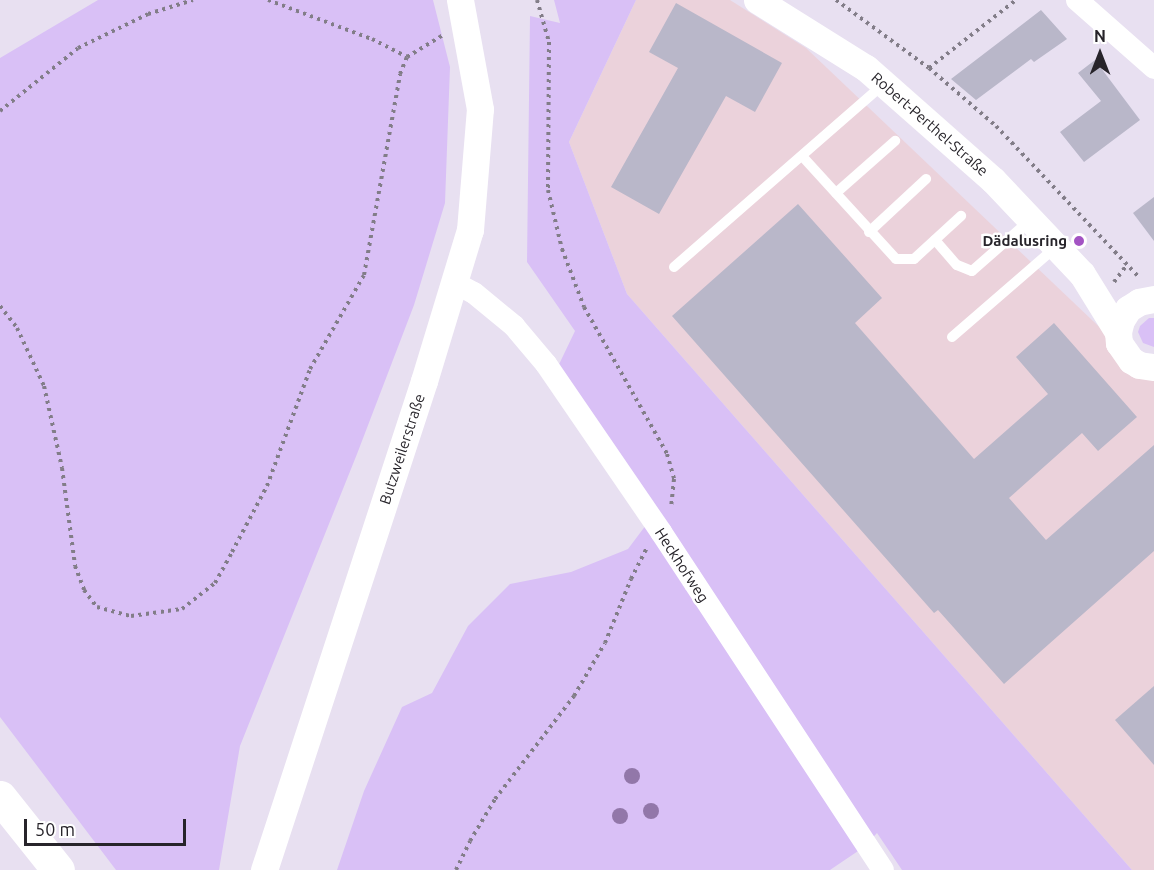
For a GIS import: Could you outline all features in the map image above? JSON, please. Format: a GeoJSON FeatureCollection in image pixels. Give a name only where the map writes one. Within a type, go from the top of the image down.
{"type":"FeatureCollection","features":[{"type":"Feature","properties":{"kind":"highway"},"geometry":{"type":"LineString","coordinates":[[0,797],[58,870]]}},
{"type":"Feature","properties":{"kind":"street","name":"Robert-Perthel-Straße"},"geometry":{"type":"LineString","coordinates":[[757,0],[866,68],[993,180],[1083,274],[1118,332],[1124,352],[1131,360],[1152,369]]}},
{"type":"Feature","properties":{"kind":"street"},"geometry":{"type":"LineString","coordinates":[[1077,0],[1154,68]]}},
{"type":"Feature","properties":{"kind":"street","name":"Butzweilerstraße"},"geometry":{"type":"LineString","coordinates":[[264,870],[455,283],[470,230],[480,109],[460,11]]}},
{"type":"Feature","properties":{"kind":"street","name":"Robert-Perthel-Straße"},"geometry":{"type":"LineString","coordinates":[[1083,274],[1146,295]]}},
{"type":"Feature","properties":{"kind":"street","name":"Heckhofweg"},"geometry":{"type":"LineString","coordinates":[[455,283],[474,293],[514,326],[546,364],[661,532],[883,870]]}},
{"type":"Feature","properties":{"kind":"street"},"geometry":{"type":"LineString","coordinates":[[1118,332],[1121,320],[1128,309],[1146,295]]}},
{"type":"Feature","properties":{"kind":"lane"},"geometry":{"type":"LineString","coordinates":[[674,267],[884,84]]}},
{"type":"Feature","properties":{"kind":"lane"},"geometry":{"type":"LineString","coordinates":[[836,194],[895,141]]}},
{"type":"Feature","properties":{"kind":"lane"},"geometry":{"type":"LineString","coordinates":[[802,156],[896,259],[904,261],[914,259],[961,216]]}},
{"type":"Feature","properties":{"kind":"lane"},"geometry":{"type":"LineString","coordinates":[[870,232],[926,179]]}},
{"type":"Feature","properties":{"kind":"lane"},"geometry":{"type":"LineString","coordinates":[[935,240],[957,265],[964,270],[972,271],[1030,220]]}},
{"type":"Feature","properties":{"kind":"lane"},"geometry":{"type":"LineString","coordinates":[[952,337],[1056,247]]}},
{"type":"Feature","properties":{"kind":"path"},"geometry":{"type":"LineString","coordinates":[[0,111],[78,48],[148,14],[193,0]]}},
{"type":"Feature","properties":{"kind":"path"},"geometry":{"type":"LineString","coordinates":[[268,0],[372,39],[407,57]]}},
{"type":"Feature","properties":{"kind":"path"},"geometry":{"type":"LineString","coordinates":[[836,0],[929,68],[996,126],[1146,295]]}},
{"type":"Feature","properties":{"kind":"path"},"geometry":{"type":"LineString","coordinates":[[929,68],[1016,0]]}},
{"type":"Feature","properties":{"kind":"path"},"geometry":{"type":"LineString","coordinates":[[0,306],[17,328],[44,386],[62,468],[75,566],[84,590],[97,607],[131,616],[182,609],[215,583],[232,552],[267,486],[310,369],[364,275],[389,130],[400,75],[407,57],[437,41],[460,11]]}},
{"type":"Feature","properties":{"kind":"shaded area"},"geometry":{"type":"Polygon","coordinates":[[[98,0],[433,0],[450,67],[445,203],[414,305],[240,746],[219,870],[116,870],[0,717],[0,58],[98,0]]]}},
{"type":"Feature","properties":{"kind":"shaded area"},"geometry":{"type":"Polygon","coordinates":[[[554,0],[636,0],[569,142],[627,294],[1132,870],[902,870],[877,833],[864,847],[830,870],[337,870],[364,791],[402,707],[432,693],[468,626],[510,584],[571,572],[628,549],[646,525],[551,381],[575,331],[527,262],[530,16],[560,23],[554,0]]]}},
{"type":"Feature","properties":{"kind":"shaded area"},"geometry":{"type":"Polygon","coordinates":[[[636,0],[730,0],[806,48],[1154,379],[1154,870],[1132,870],[627,294],[569,142],[636,0]]]}},
{"type":"Feature","properties":{"kind":"shaded area"},"geometry":{"type":"Polygon","coordinates":[[[1149,318],[1154,318],[1154,347],[1143,343],[1138,332],[1140,326],[1149,318]]]}},
{"type":"Feature","properties":{"kind":"building"},"geometry":{"type":"Polygon","coordinates":[[[676,3],[782,63],[755,112],[726,96],[659,214],[611,187],[678,68],[649,52],[676,3]]]}},
{"type":"Feature","properties":{"kind":"building"},"geometry":{"type":"Polygon","coordinates":[[[1041,10],[1067,39],[1034,62],[1031,59],[976,100],[951,79],[1041,10]]]}},
{"type":"Feature","properties":{"kind":"building"},"geometry":{"type":"Polygon","coordinates":[[[1095,60],[1140,120],[1084,162],[1060,132],[1101,101],[1078,73],[1095,60]]]}},
{"type":"Feature","properties":{"kind":"building"},"geometry":{"type":"Polygon","coordinates":[[[1154,197],[1154,241],[1133,213],[1154,197]]]}},
{"type":"Feature","properties":{"kind":"building"},"geometry":{"type":"Polygon","coordinates":[[[798,204],[882,298],[855,323],[974,459],[1048,394],[1016,357],[1054,323],[1137,417],[1098,451],[1082,433],[1009,498],[1046,540],[1154,445],[1154,551],[1004,684],[938,610],[934,613],[672,316],[798,204]]]}},
{"type":"Feature","properties":{"kind":"building"},"geometry":{"type":"Polygon","coordinates":[[[1154,686],[1154,765],[1115,720],[1154,686]]]}},
{"type":"Feature","properties":{"kind":"place","name":"Dädalusring"},"geometry":{"type":"Point","coordinates":[1079,241]}}]}
